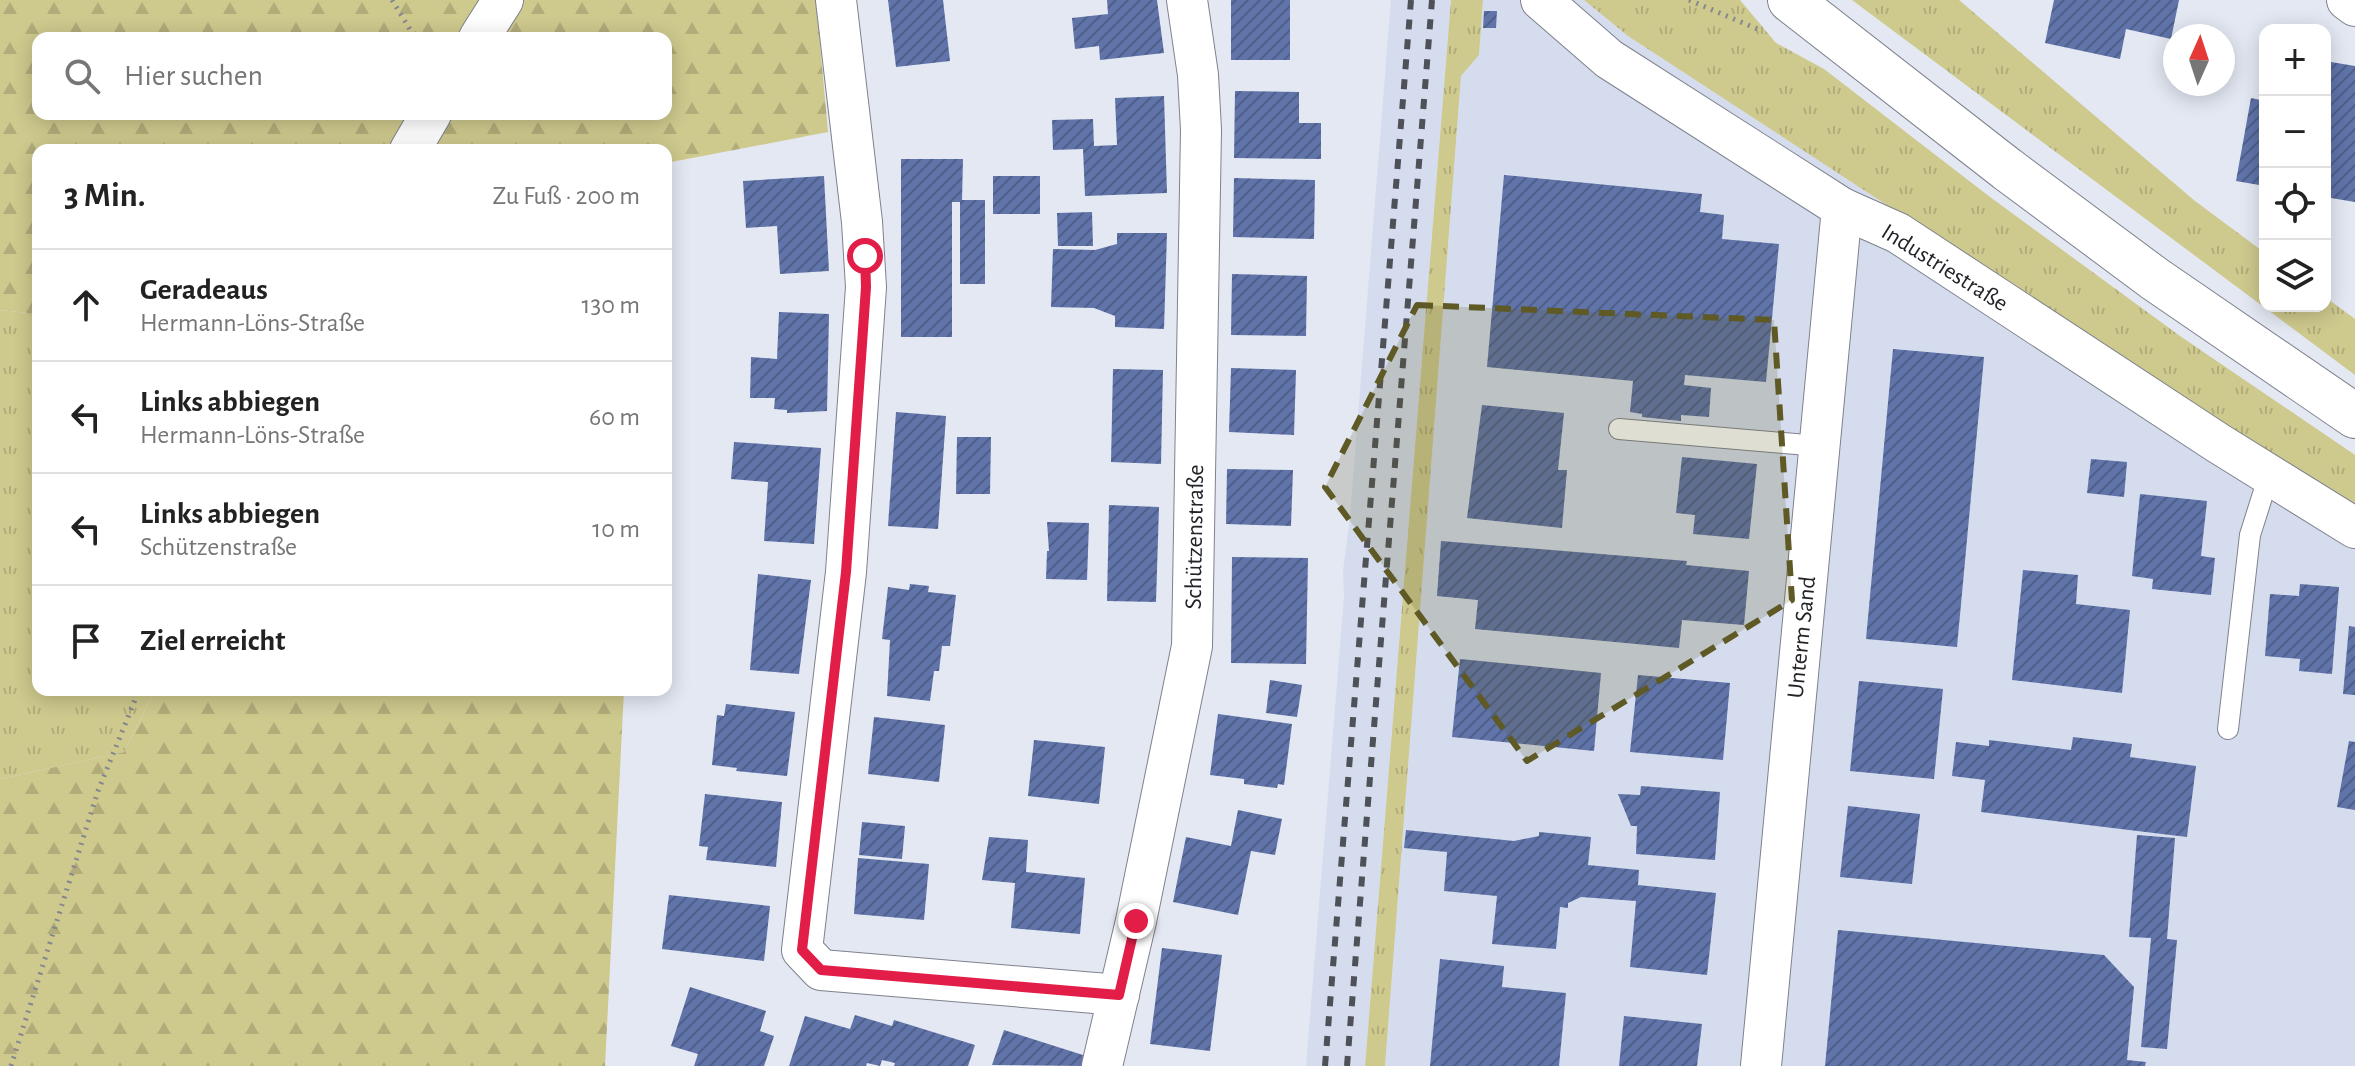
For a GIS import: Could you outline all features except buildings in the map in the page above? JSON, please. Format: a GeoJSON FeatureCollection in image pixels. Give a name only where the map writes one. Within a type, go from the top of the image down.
{"type":"FeatureCollection","features":[{"type":"Feature","properties":{"kind":"main road"},"geometry":{"type":"LineString","coordinates":[[1790,0],[2044,197],[2355,416]]}},
{"type":"Feature","properties":{"kind":"street"},"geometry":{"type":"LineString","coordinates":[[483,32],[503,0]]}},
{"type":"Feature","properties":{"kind":"street"},"geometry":{"type":"LineString","coordinates":[[836,0],[862,222],[866,287],[846,572],[802,950],[821,970],[1119,995]]}},
{"type":"Feature","properties":{"kind":"street","name":"Schützenstraße"},"geometry":{"type":"LineString","coordinates":[[1102,1066],[1192,646],[1201,130],[1198,75],[1187,0]]}},
{"type":"Feature","properties":{"kind":"street","name":"Industriestraße"},"geometry":{"type":"LineString","coordinates":[[1541,0],[1609,59],[1842,208],[1898,233],[2355,528]]}},
{"type":"Feature","properties":{"kind":"street"},"geometry":{"type":"LineString","coordinates":[[2347,0],[2355,6]]}},
{"type":"Feature","properties":{"kind":"street"},"geometry":{"type":"LineString","coordinates":[[414,144],[428,120]]}},
{"type":"Feature","properties":{"kind":"street","name":"Unterm Sand"},"geometry":{"type":"LineString","coordinates":[[1761,1066],[1842,208]]}},
{"type":"Feature","properties":{"kind":"lane"},"geometry":{"type":"LineString","coordinates":[[1619,429],[1819,446]]}},
{"type":"Feature","properties":{"kind":"lane"},"geometry":{"type":"LineString","coordinates":[[2228,729],[2250,535],[2269,475]]}},
{"type":"Feature","properties":{"kind":"path"},"geometry":{"type":"LineString","coordinates":[[392,0],[412,32]]}},
{"type":"Feature","properties":{"kind":"path"},"geometry":{"type":"LineString","coordinates":[[11,1066],[98,791],[137,696]]}},
{"type":"Feature","properties":{"kind":"highlighted area"},"geometry":{"type":"Polygon","coordinates":[[[1417,305],[1774,320],[1792,600],[1527,761],[1325,487],[1417,305]]]}},
{"type":"Feature","properties":{"kind":"shaded area"},"geometry":{"type":"Polygon","coordinates":[[[1391,0],[1451,0],[1365,1066],[1306,1066],[1344,597],[1343,571],[1350,517],[1391,0]]]}},
{"type":"Feature","properties":{"kind":"shaded area"},"geometry":{"type":"Polygon","coordinates":[[[1483,0],[1584,0],[1628,36],[2355,511],[2355,1066],[1385,1066],[1461,76],[1479,55],[1483,0]]]}},
{"type":"Feature","properties":{"kind":"green space"},"geometry":{"type":"Polygon","coordinates":[[[0,0],[816,0],[828,132],[672,162],[672,144],[32,144],[32,313],[0,310],[0,0]]]}},
{"type":"Feature","properties":{"kind":"green space"},"geometry":{"type":"Polygon","coordinates":[[[1451,0],[1483,0],[1479,55],[1461,76],[1385,1066],[1365,1066],[1451,0]]]}},
{"type":"Feature","properties":{"kind":"green space"},"geometry":{"type":"Polygon","coordinates":[[[1584,0],[1740,0],[1776,43],[1824,69],[1990,197],[2180,336],[2355,455],[2355,511],[1628,36],[1584,0]]]}},
{"type":"Feature","properties":{"kind":"green space"},"geometry":{"type":"Polygon","coordinates":[[[1852,0],[1959,0],[2195,201],[2259,249],[2259,303],[1852,0]]]}},
{"type":"Feature","properties":{"kind":"green space"},"geometry":{"type":"Polygon","coordinates":[[[2331,301],[2355,319],[2355,375],[2270,312],[2331,312],[2331,301]]]}},
{"type":"Feature","properties":{"kind":"green space"},"geometry":{"type":"Polygon","coordinates":[[[0,310],[32,313],[32,696],[152,696],[124,752],[0,779],[0,310]]]}},
{"type":"Feature","properties":{"kind":"green space"},"geometry":{"type":"Polygon","coordinates":[[[152,696],[624,696],[605,1066],[0,1066],[0,779],[124,752],[152,696]]]}},
{"type":"Feature","properties":{"kind":"railway"},"geometry":{"type":"LineString","coordinates":[[1325,1066],[1411,0]]}},
{"type":"Feature","properties":{"kind":"railway"},"geometry":{"type":"LineString","coordinates":[[1347,1066],[1432,0]]}},
{"type":"Feature","properties":{"kind":"route"},"geometry":{"type":"LineString","coordinates":[[865,256],[857,440],[846,572],[802,950],[821,970],[1119,995],[1136,921]]}}]}
